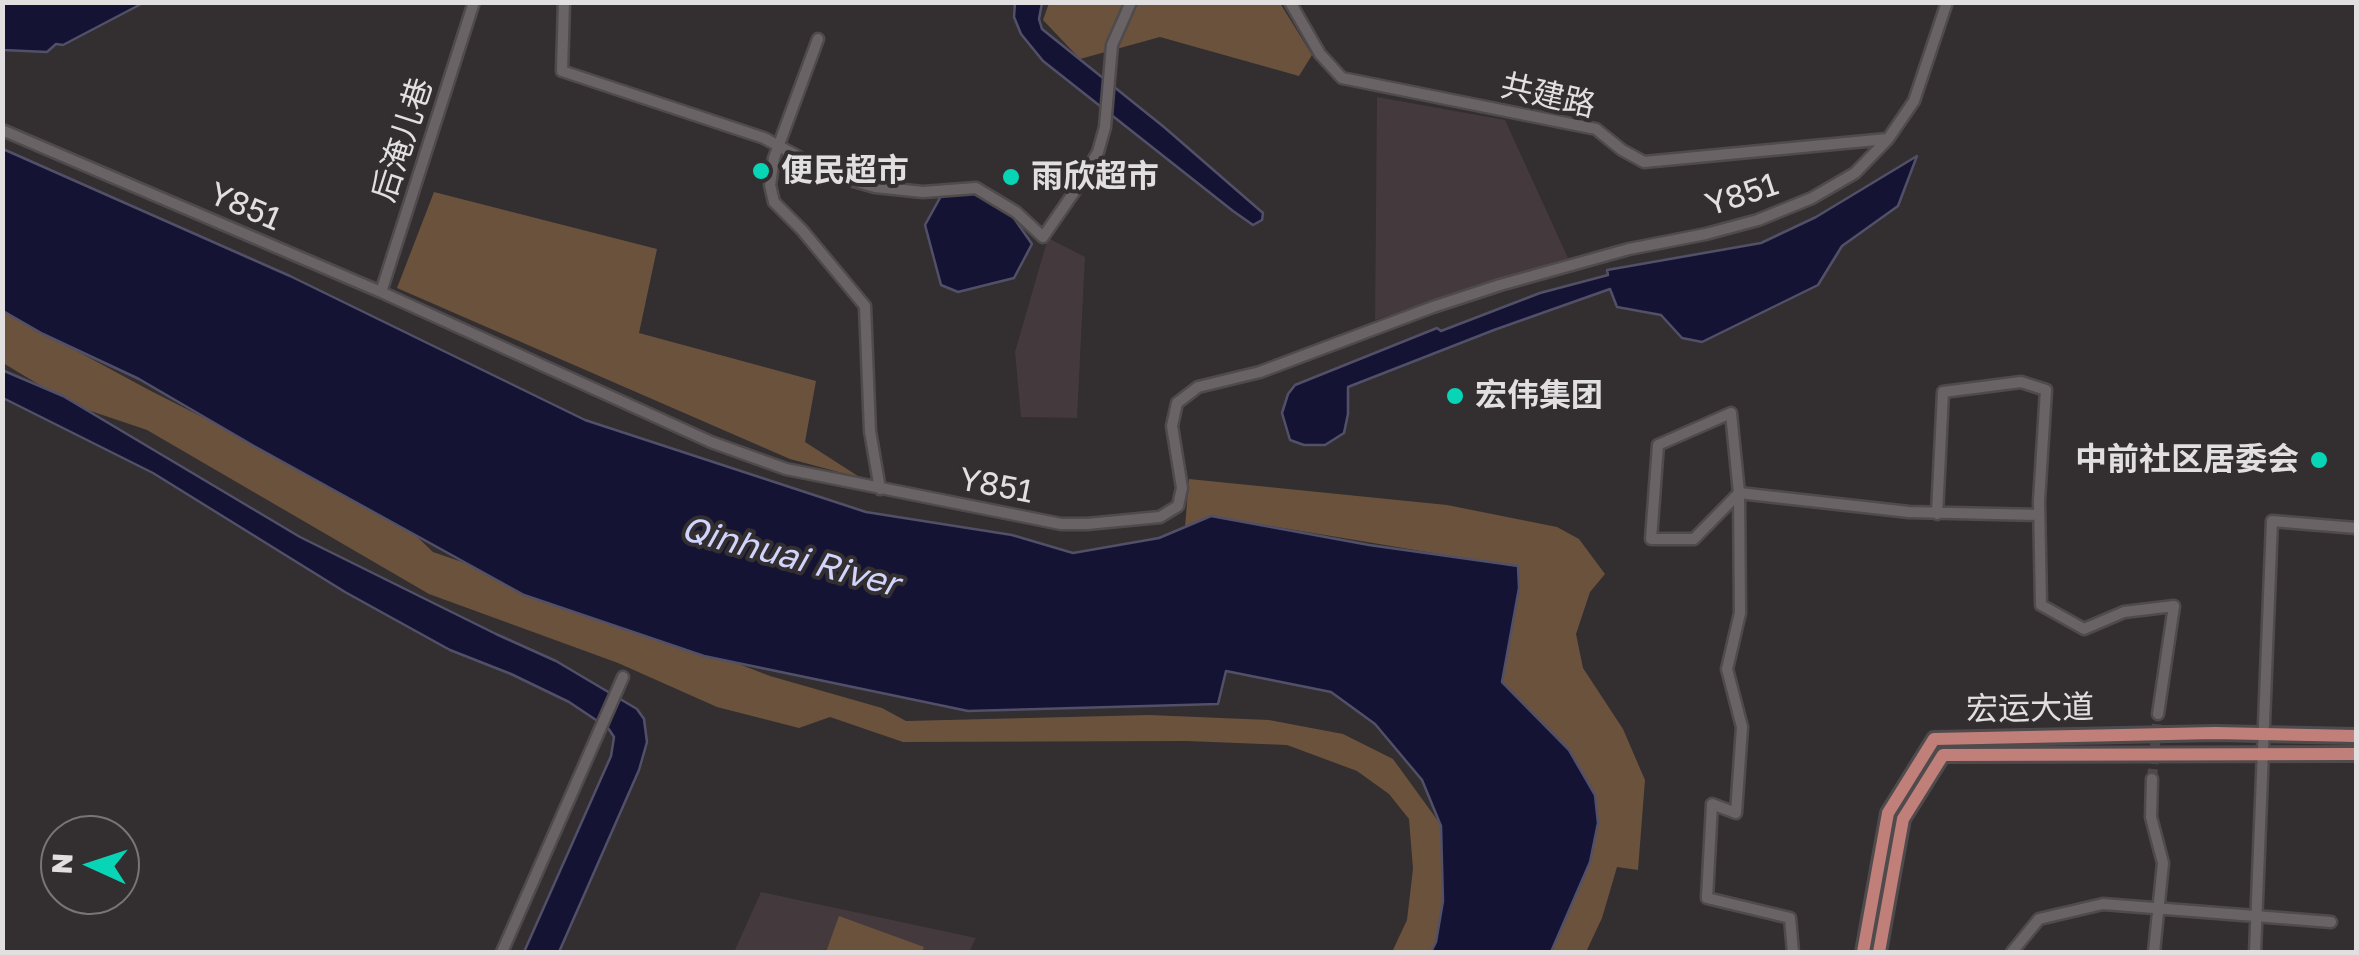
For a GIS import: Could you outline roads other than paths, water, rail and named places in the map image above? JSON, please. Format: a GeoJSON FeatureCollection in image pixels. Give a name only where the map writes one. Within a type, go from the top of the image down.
{"type":"FeatureCollection","features":[{"type":"Feature","properties":{"kind":"main road","name":"宏运大道"},"geometry":{"type":"LineString","coordinates":[[1863,952],[1888,812],[1934,739],[2215,733],[2356,736]]}},
{"type":"Feature","properties":{"kind":"main road","name":"宏运大道"},"geometry":{"type":"LineString","coordinates":[[1879,952],[1903,818],[1943,755],[2356,754]]}},
{"type":"Feature","properties":{"kind":"street","name":"后淹儿巷"},"geometry":{"type":"LineString","coordinates":[[381,292],[474,2]]}},
{"type":"Feature","properties":{"kind":"street"},"geometry":{"type":"LineString","coordinates":[[564,2],[562,71],[764,138],[832,175],[875,187],[924,192],[976,188],[1016,212],[1043,237],[1098,152],[1106,127],[1112,45],[1131,2]]}},
{"type":"Feature","properties":{"kind":"street","name":"共建路"},"geometry":{"type":"LineString","coordinates":[[1290,2],[1320,54],[1342,78],[1596,129],[1644,162],[1888,140]]}},
{"type":"Feature","properties":{"kind":"street"},"geometry":{"type":"LineString","coordinates":[[1888,140],[1914,101],[1947,2]]}},
{"type":"Feature","properties":{"kind":"street"},"geometry":{"type":"LineString","coordinates":[[818,39],[778,146],[770,185],[774,202],[865,306],[870,431],[880,489]]}},
{"type":"Feature","properties":{"kind":"street","name":"Y851"},"geometry":{"type":"LineString","coordinates":[[2,130],[381,292],[711,442],[786,470],[1061,524],[1160,517],[1178,506],[1182,488],[1172,426],[1176,402],[1198,387],[1260,372],[1500,286],[1628,249],[1758,220],[1812,198],[1855,173],[1888,140]]}},
{"type":"Feature","properties":{"kind":"street"},"geometry":{"type":"LineString","coordinates":[[1936,514],[1943,392],[2021,382],[2046,390],[2039,515],[2041,605],[2084,630],[2124,612],[2174,606],[2158,714]]}},
{"type":"Feature","properties":{"kind":"street"},"geometry":{"type":"LineString","coordinates":[[1738,493],[1694,539],[1651,539],[1658,445],[1731,413],[1738,493],[1740,614],[1728,669],[1742,728],[1736,813],[1712,804],[1708,898],[1790,918],[1793,952]]}},
{"type":"Feature","properties":{"kind":"street"},"geometry":{"type":"LineString","coordinates":[[1738,493],[1936,514],[2039,515]]}},
{"type":"Feature","properties":{"kind":"street"},"geometry":{"type":"LineString","coordinates":[[2254,952],[2272,521],[2356,528]]}},
{"type":"Feature","properties":{"kind":"street"},"geometry":{"type":"LineString","coordinates":[[502,952],[622,677]]}},
{"type":"Feature","properties":{"kind":"street"},"geometry":{"type":"LineString","coordinates":[[2152,779],[2151,817],[2163,864],[2154,952]]}},
{"type":"Feature","properties":{"kind":"street"},"geometry":{"type":"LineString","coordinates":[[2012,952],[2038,919],[2103,904],[2331,922]]}},
{"type":"Feature","properties":{"kind":"water"},"geometry":{"type":"Polygon","coordinates":[[[3,2],[143,3],[63,45],[56,44],[47,52],[3,50],[3,2]]]}},
{"type":"Feature","properties":{"kind":"water"},"geometry":{"type":"Polygon","coordinates":[[[1015,3],[1042,3],[1042,29],[1164,127],[1263,213],[1262,220],[1253,225],[1233,211],[1043,61],[1021,34],[1014,17],[1015,3]]]}},
{"type":"Feature","properties":{"kind":"water","name":"Qinhuai River"},"geometry":{"type":"Polygon","coordinates":[[[3,149],[290,276],[585,420],[866,512],[1012,535],[1073,553],[1159,538],[1211,516],[1369,545],[1518,566],[1519,588],[1502,682],[1569,750],[1595,795],[1598,823],[1590,862],[1551,952],[1431,952],[1443,901],[1441,826],[1422,780],[1375,724],[1331,692],[1226,671],[1218,704],[968,711],[704,656],[524,595],[139,379],[3,311],[3,149]]]}},
{"type":"Feature","properties":{"kind":"water"},"geometry":{"type":"Polygon","coordinates":[[[1917,156],[1898,206],[1842,246],[1818,285],[1702,342],[1682,338],[1661,315],[1617,307],[1610,289],[1348,387],[1344,433],[1325,445],[1290,440],[1282,413],[1295,385],[1437,328],[1441,331],[1540,293],[1608,275],[1607,270],[1761,243],[1816,217],[1917,156]]]}},
{"type":"Feature","properties":{"kind":"water"},"geometry":{"type":"Polygon","coordinates":[[[976,193],[1011,214],[1032,244],[1014,278],[958,292],[941,285],[925,225],[941,196],[976,193]]]}},
{"type":"Feature","properties":{"kind":"water"},"geometry":{"type":"Polygon","coordinates":[[[2,370],[63,396],[300,537],[556,661],[637,709],[644,719],[647,742],[639,770],[559,952],[524,952],[611,756],[614,737],[608,728],[569,702],[450,650],[345,592],[153,473],[3,398],[2,370]]]}},
{"type":"Feature","properties":{"kind":"tunnel"},"geometry":{"type":"LineString","coordinates":[[2152,779],[2158,714]]}},
{"type":"Feature","properties":{"kind":"place","name":"便民超市"},"geometry":{"type":"Point","coordinates":[761,171]}},
{"type":"Feature","properties":{"kind":"place","name":"雨欣超市"},"geometry":{"type":"Point","coordinates":[1011,177]}},
{"type":"Feature","properties":{"kind":"place","name":"宏伟集团"},"geometry":{"type":"Point","coordinates":[1455,396]}},
{"type":"Feature","properties":{"kind":"place","name":"中前社区居委会"},"geometry":{"type":"Point","coordinates":[2319,460]}}]}
